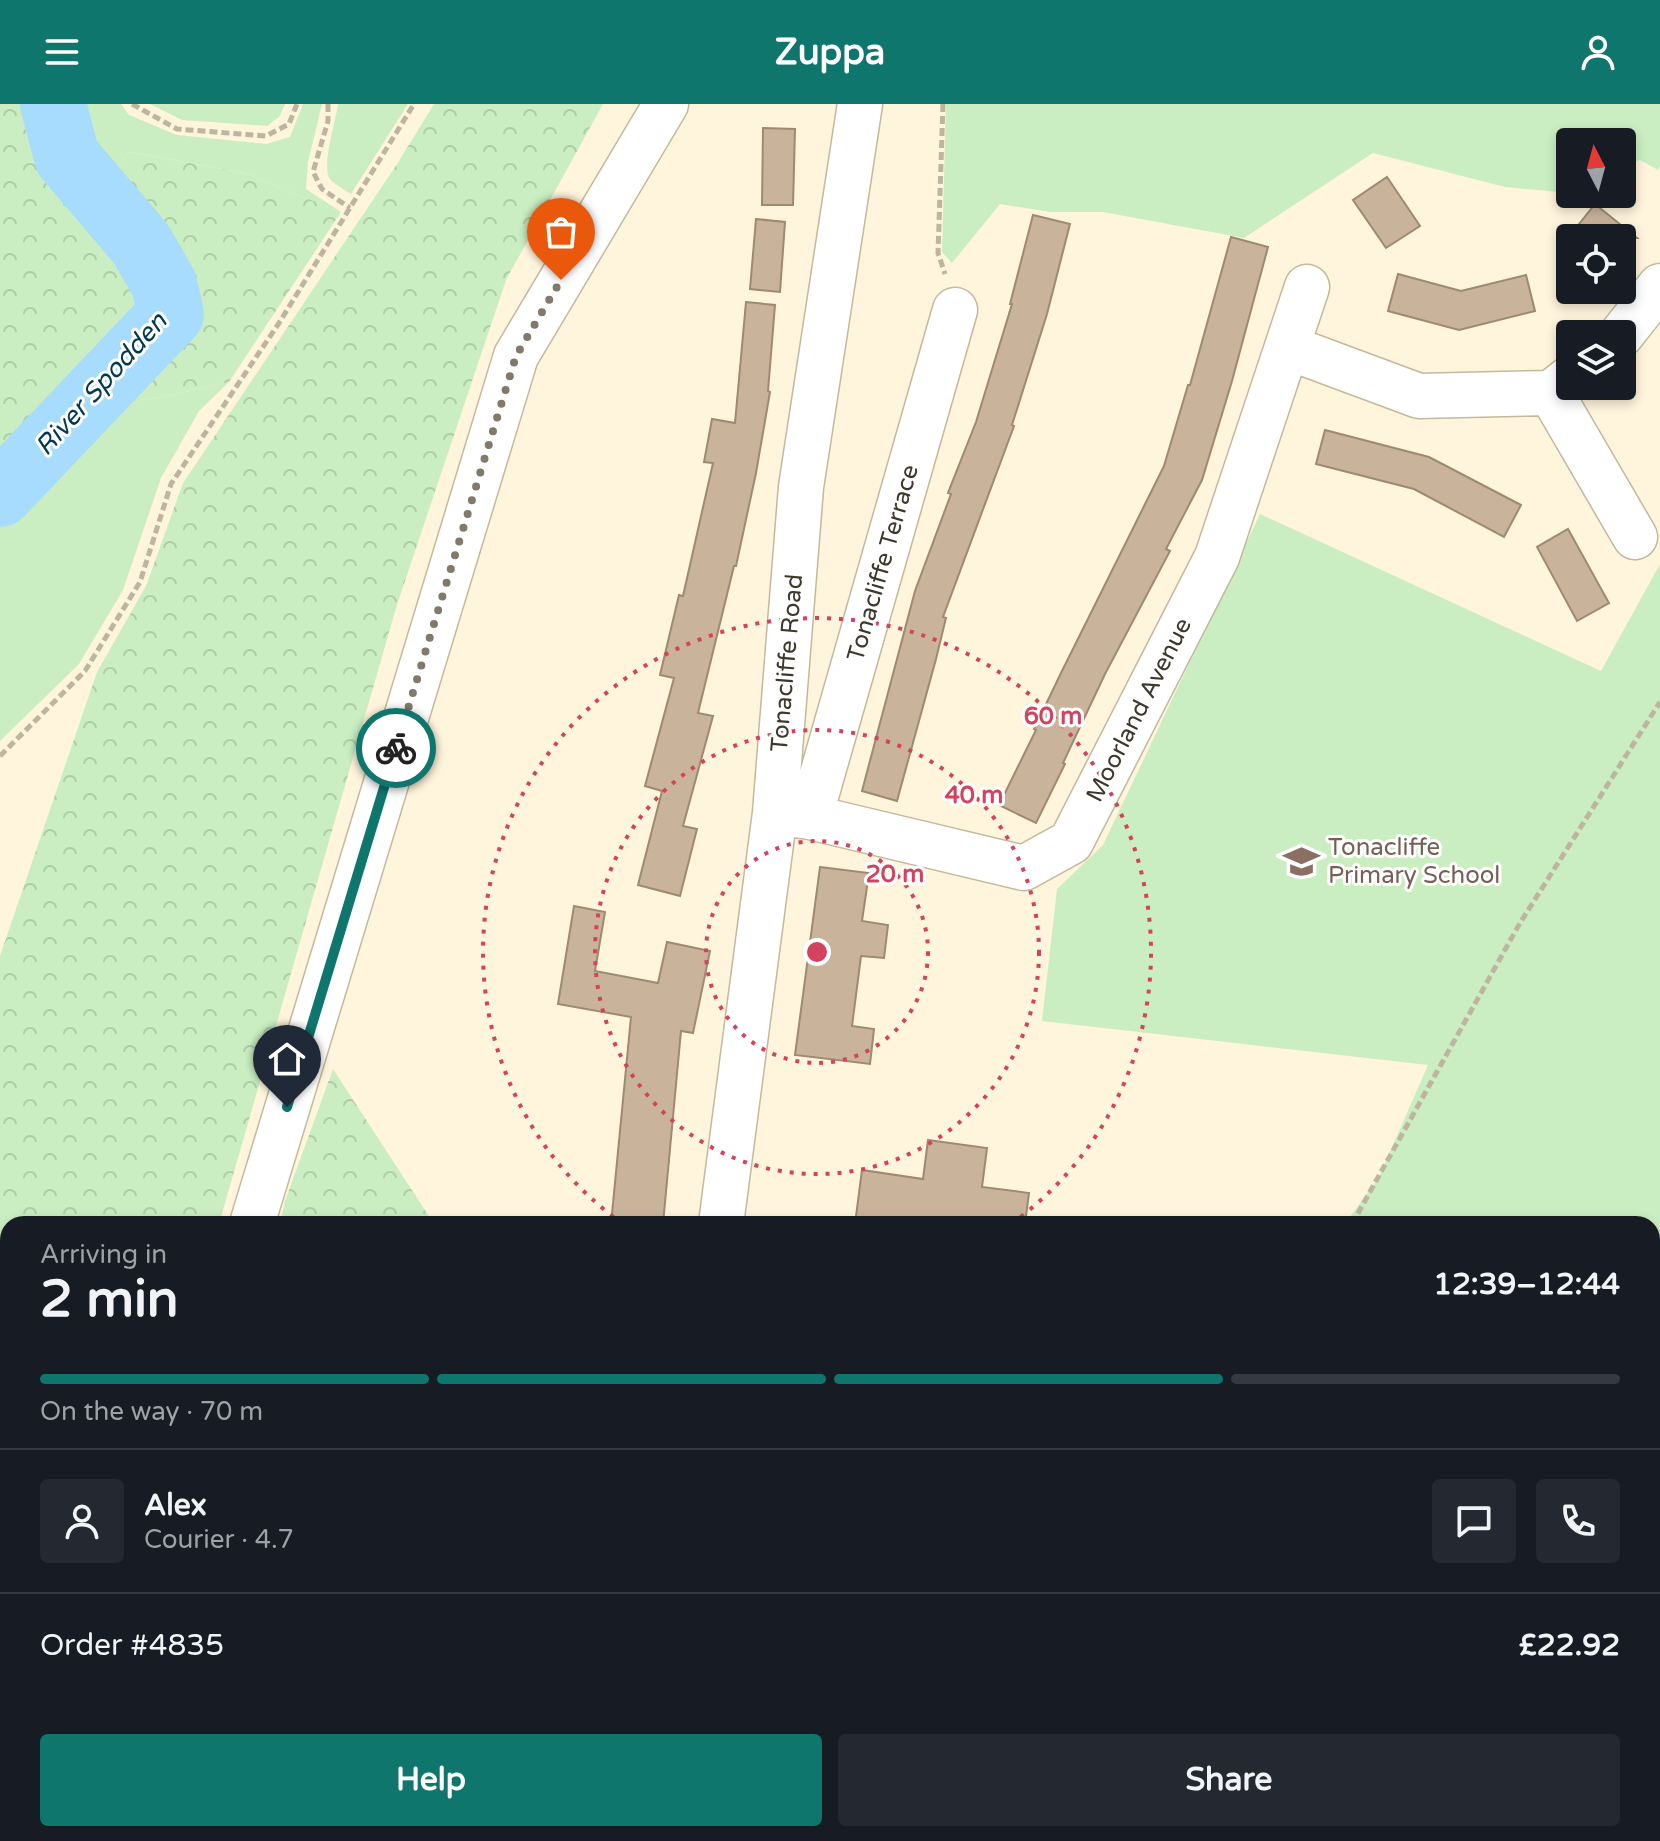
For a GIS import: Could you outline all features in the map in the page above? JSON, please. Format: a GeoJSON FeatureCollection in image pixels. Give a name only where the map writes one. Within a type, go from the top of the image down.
{"type":"FeatureCollection","features":[{"type":"Feature","properties":{"kind":"street"},"geometry":{"type":"LineString","coordinates":[[254,1216],[516,356],[666,104]]}},
{"type":"Feature","properties":{"kind":"street","name":"Tonacliffe Road"},"geometry":{"type":"LineString","coordinates":[[722,1216],[792,815],[801,487],[860,104]]}},
{"type":"Feature","properties":{"kind":"street"},"geometry":{"type":"LineString","coordinates":[[1633,320],[1660,286]]}},
{"type":"Feature","properties":{"kind":"street","name":"Moorland Avenue"},"geometry":{"type":"LineString","coordinates":[[792,815],[1024,868],[1071,842],[1217,557],[1307,287]]}},
{"type":"Feature","properties":{"kind":"street","name":"Tonacliffe Terrace"},"geometry":{"type":"LineString","coordinates":[[792,815],[955,310]]}},
{"type":"Feature","properties":{"kind":"street"},"geometry":{"type":"LineString","coordinates":[[1287,347],[1419,396],[1556,386]]}},
{"type":"Feature","properties":{"kind":"street"},"geometry":{"type":"LineString","coordinates":[[1568,400],[1635,537]]}},
{"type":"Feature","properties":{"kind":"path"},"geometry":{"type":"LineString","coordinates":[[132,104],[177,129],[266,136],[289,124],[297,104]]}},
{"type":"Feature","properties":{"kind":"path"},"geometry":{"type":"LineString","coordinates":[[328,104],[328,121],[313,172],[322,189],[350,208]]}},
{"type":"Feature","properties":{"kind":"path"},"geometry":{"type":"LineString","coordinates":[[0,756],[85,671],[140,582],[171,484],[279,323],[414,104]]}},
{"type":"Feature","properties":{"kind":"path"},"geometry":{"type":"LineString","coordinates":[[943,104],[938,253],[955,310]]}},
{"type":"Feature","properties":{"kind":"path"},"geometry":{"type":"LineString","coordinates":[[1357,1216],[1520,923],[1660,702]]}},
{"type":"Feature","properties":{"kind":"green space"},"geometry":{"type":"Polygon","coordinates":[[[0,104],[33,104],[50,177],[136,261],[146,299],[98,347],[0,457],[0,104]]]}},
{"type":"Feature","properties":{"kind":"green space"},"geometry":{"type":"Polygon","coordinates":[[[63,104],[121,104],[129,115],[177,135],[266,144],[290,137],[303,104],[322,104],[308,162],[306,189],[341,212],[244,173],[130,152],[101,184],[70,151],[63,104]]]}},
{"type":"Feature","properties":{"kind":"green space"},"geometry":{"type":"Polygon","coordinates":[[[150,104],[285,104],[280,116],[267,126],[182,120],[150,104]]]}},
{"type":"Feature","properties":{"kind":"green space"},"geometry":{"type":"Polygon","coordinates":[[[338,104],[408,104],[351,194],[332,181],[328,173],[328,154],[338,104]]]}},
{"type":"Feature","properties":{"kind":"green space"},"geometry":{"type":"Polygon","coordinates":[[[434,104],[603,104],[506,280],[396,608],[221,1216],[0,1216],[0,956],[97,672],[146,586],[183,483],[434,104]]]}},
{"type":"Feature","properties":{"kind":"green space"},"geometry":{"type":"Polygon","coordinates":[[[946,104],[1660,104],[1658,170],[1640,160],[1636,161],[1636,128],[1556,128],[1556,192],[1505,187],[1373,153],[1244,238],[1103,212],[1050,212],[1000,204],[952,263],[942,252],[946,104]]]}},
{"type":"Feature","properties":{"kind":"green space"},"geometry":{"type":"Polygon","coordinates":[[[130,152],[244,173],[341,212],[229,382],[162,397],[116,403],[177,319],[172,281],[148,238],[101,184],[130,152]]]}},
{"type":"Feature","properties":{"kind":"green space"},"geometry":{"type":"Polygon","coordinates":[[[229,382],[199,411],[161,478],[123,590],[79,664],[0,741],[0,523],[116,403],[162,397],[229,382]]]}},
{"type":"Feature","properties":{"kind":"green space","name":"Tonacliffe Primary School"},"geometry":{"type":"Polygon","coordinates":[[[1260,514],[1601,671],[1660,564],[1660,1216],[1351,1216],[1379,1177],[1428,1065],[1042,1021],[1057,889],[1103,845],[1260,514]]]}},
{"type":"Feature","properties":{"kind":"green space"},"geometry":{"type":"Polygon","coordinates":[[[333,1069],[429,1216],[282,1216],[333,1069]]]}},
{"type":"Feature","properties":{"kind":"building"},"geometry":{"type":"Polygon","coordinates":[[[763,128],[795,129],[793,205],[762,205],[763,128]]]}},
{"type":"Feature","properties":{"kind":"building"},"geometry":{"type":"Polygon","coordinates":[[[1387,177],[1420,226],[1386,248],[1353,200],[1387,177]]]}},
{"type":"Feature","properties":{"kind":"building"},"geometry":{"type":"Polygon","coordinates":[[[1592,208],[1600,208],[1620,224],[1579,224],[1592,208]]]}},
{"type":"Feature","properties":{"kind":"building"},"geometry":{"type":"Polygon","coordinates":[[[1033,215],[1070,224],[1014,426],[943,617],[946,618],[936,659],[897,801],[862,791],[915,591],[976,422],[1012,304],[1033,215]]]}},
{"type":"Feature","properties":{"kind":"building"},"geometry":{"type":"Polygon","coordinates":[[[756,219],[785,222],[780,292],[750,289],[756,219]]]}},
{"type":"Feature","properties":{"kind":"building"},"geometry":{"type":"Polygon","coordinates":[[[1231,237],[1268,247],[1202,480],[1166,549],[1170,551],[1105,674],[1036,823],[999,805],[1164,466],[1231,237]]]}},
{"type":"Feature","properties":{"kind":"building"},"geometry":{"type":"Polygon","coordinates":[[[1398,274],[1461,291],[1526,275],[1535,311],[1459,330],[1388,311],[1398,274]]]}},
{"type":"Feature","properties":{"kind":"building"},"geometry":{"type":"Polygon","coordinates":[[[746,302],[775,305],[770,392],[736,566],[698,713],[713,716],[683,826],[697,829],[680,896],[638,885],[662,791],[645,786],[674,678],[660,675],[679,595],[683,596],[713,463],[704,462],[712,419],[735,423],[746,302]]]}},
{"type":"Feature","properties":{"kind":"building"},"geometry":{"type":"Polygon","coordinates":[[[1325,430],[1429,457],[1521,505],[1504,537],[1414,489],[1316,464],[1325,430]]]}},
{"type":"Feature","properties":{"kind":"building"},"geometry":{"type":"Polygon","coordinates":[[[1568,529],[1609,603],[1577,621],[1537,547],[1568,529]]]}},
{"type":"Feature","properties":{"kind":"building"},"geometry":{"type":"Polygon","coordinates":[[[820,867],[869,873],[862,921],[888,925],[884,958],[861,956],[852,1026],[874,1029],[870,1064],[795,1055],[820,867]]]}},
{"type":"Feature","properties":{"kind":"building"},"geometry":{"type":"Polygon","coordinates":[[[574,906],[605,912],[595,971],[658,983],[667,942],[710,951],[693,1033],[681,1031],[664,1216],[612,1216],[631,1017],[558,1004],[574,906]]]}},
{"type":"Feature","properties":{"kind":"building"},"geometry":{"type":"Polygon","coordinates":[[[928,1140],[987,1148],[982,1187],[1029,1193],[1026,1216],[856,1216],[862,1170],[923,1179],[928,1140]]]}},
{"type":"Feature","properties":{"kind":"waterway","name":"River Spodden"},"geometry":{"type":"LineString","coordinates":[[0,494],[171,314],[164,284],[141,244],[67,157],[53,104]]}},
{"type":"Feature","properties":{"kind":"way so far"},"geometry":{"type":"LineString","coordinates":[[396,748],[516,356],[561,280]]}},
{"type":"Feature","properties":{"kind":"place","name":"Tonacliffe Primary School"},"geometry":{"type":"Point","coordinates":[1302,861]}},
{"type":"Feature","properties":{"kind":"route"},"geometry":{"type":"LineString","coordinates":[[287,1107],[396,748]]}}]}
